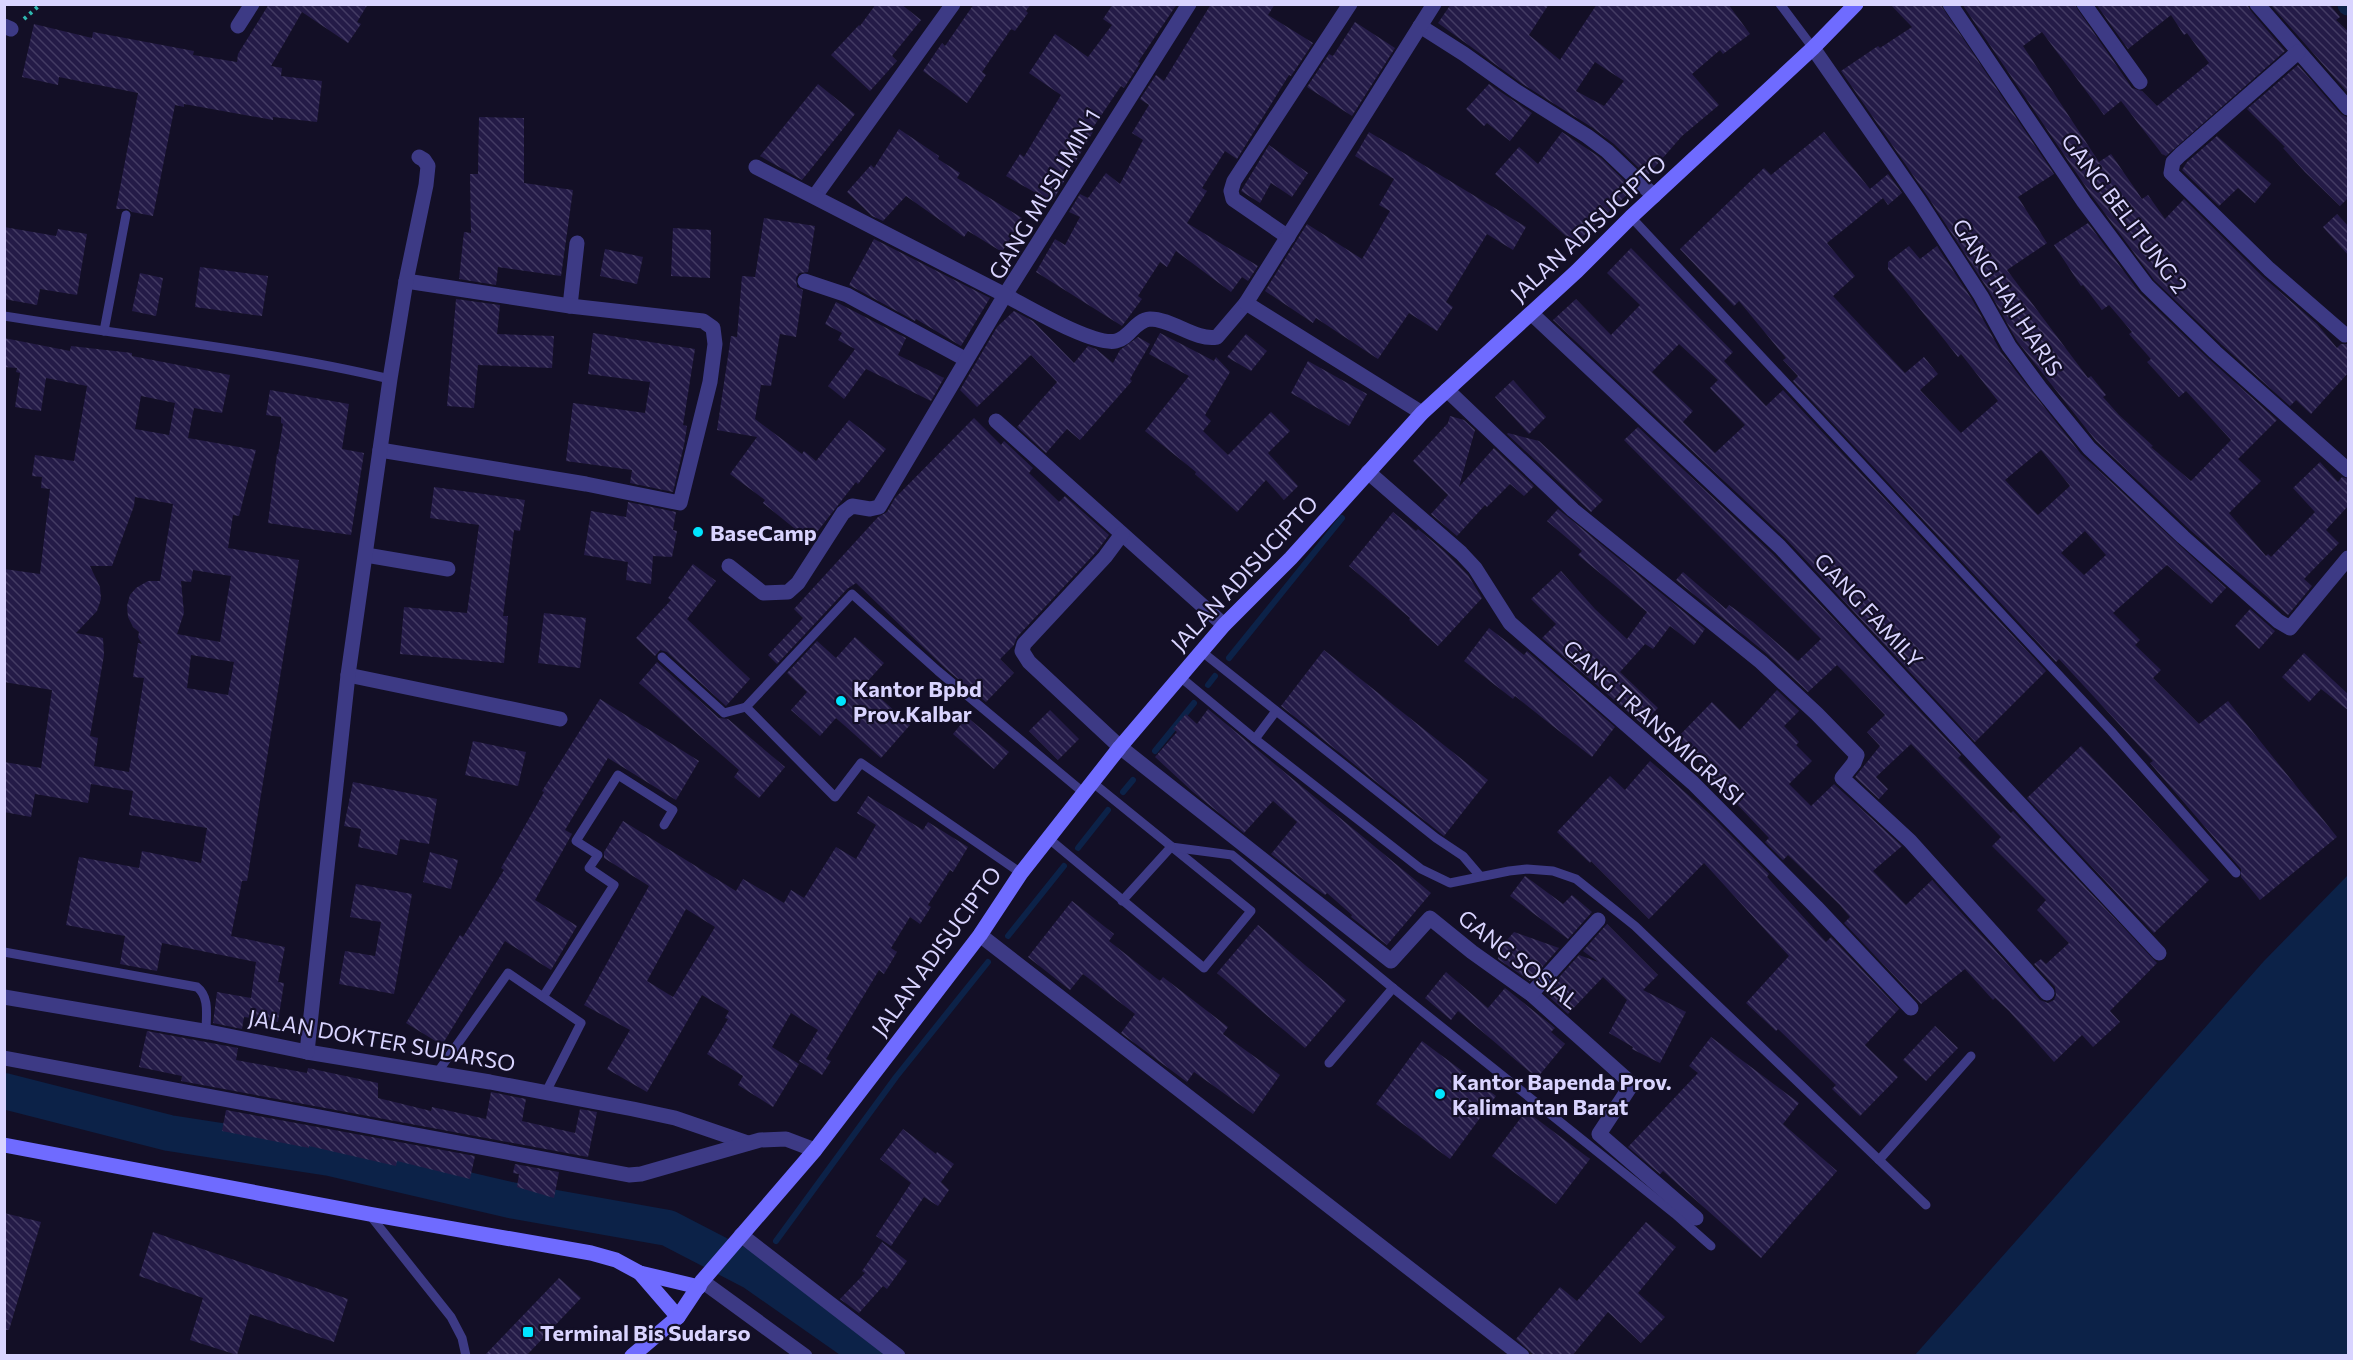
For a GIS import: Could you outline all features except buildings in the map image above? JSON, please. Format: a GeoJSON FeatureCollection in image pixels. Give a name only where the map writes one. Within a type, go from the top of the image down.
{"type":"FeatureCollection","features":[{"type":"Feature","properties":{"kind":"main road","name":"JALAN ADISUCIPTO"},"geometry":{"type":"LineString","coordinates":[[632,1356],[678,1317],[701,1284],[815,1150],[980,935],[1021,873],[1048,838],[1120,747],[1224,625],[1291,558],[1422,413],[1577,271],[1631,217],[1813,48],[1856,4]]}},
{"type":"Feature","properties":{"kind":"main road"},"geometry":{"type":"LineString","coordinates":[[4,1145],[369,1214],[591,1252],[616,1260],[640,1273],[701,1284]]}},
{"type":"Feature","properties":{"kind":"main road"},"geometry":{"type":"LineString","coordinates":[[640,1273],[678,1317]]}},
{"type":"Feature","properties":{"kind":"street"},"geometry":{"type":"LineString","coordinates":[[815,196],[953,4]]}},
{"type":"Feature","properties":{"kind":"street","name":"GANG MUSLIMIN 1"},"geometry":{"type":"LineString","coordinates":[[1189,4],[1005,295],[1088,336],[1109,341],[1119,341],[1140,322],[1150,319],[1168,322],[1207,337],[1217,337],[1246,303]]}},
{"type":"Feature","properties":{"kind":"street"},"geometry":{"type":"LineString","coordinates":[[1288,237],[1233,199],[1231,191],[1234,182],[1350,4]]}},
{"type":"Feature","properties":{"kind":"street"},"geometry":{"type":"LineString","coordinates":[[1422,413],[1246,303],[1434,4]]}},
{"type":"Feature","properties":{"kind":"street","name":"GANG BELITUNG 2"},"geometry":{"type":"LineString","coordinates":[[1950,4],[2084,202],[2147,286],[2216,352],[2349,470]]}},
{"type":"Feature","properties":{"kind":"street"},"geometry":{"type":"LineString","coordinates":[[2084,4],[2140,82]]}},
{"type":"Feature","properties":{"kind":"street"},"geometry":{"type":"LineString","coordinates":[[2257,4],[2349,108]]}},
{"type":"Feature","properties":{"kind":"street"},"geometry":{"type":"LineString","coordinates":[[238,26],[248,6]]}},
{"type":"Feature","properties":{"kind":"street"},"geometry":{"type":"LineString","coordinates":[[1420,26],[1607,151],[1654,196]]}},
{"type":"Feature","properties":{"kind":"street","name":"GANG HAJI HARIS"},"geometry":{"type":"LineString","coordinates":[[1813,48],[1920,202],[1981,296],[2009,346],[2089,448],[2183,537],[2278,621],[2290,628],[2349,558]]}},
{"type":"Feature","properties":{"kind":"street"},"geometry":{"type":"LineString","coordinates":[[2298,52],[2180,155],[2173,162],[2171,173],[2269,269],[2345,335]]}},
{"type":"Feature","properties":{"kind":"street"},"geometry":{"type":"LineString","coordinates":[[307,1052],[348,675],[390,379],[428,166],[418,157]]}},
{"type":"Feature","properties":{"kind":"street"},"geometry":{"type":"LineString","coordinates":[[729,566],[763,593],[788,592],[798,583],[843,513],[852,506],[870,509],[879,507],[1005,295],[756,167]]}},
{"type":"Feature","properties":{"kind":"street"},"geometry":{"type":"LineString","coordinates":[[570,306],[577,243]]}},
{"type":"Feature","properties":{"kind":"street"},"geometry":{"type":"LineString","coordinates":[[380,450],[586,484],[680,503],[710,382],[715,344],[713,328],[703,321],[570,306],[406,281]]}},
{"type":"Feature","properties":{"kind":"street"},"geometry":{"type":"LineString","coordinates":[[805,281],[847,295],[965,359]]}},
{"type":"Feature","properties":{"kind":"street","name":"GANG FAMILY"},"geometry":{"type":"LineString","coordinates":[[1531,313],[1780,547],[2159,953]]}},
{"type":"Feature","properties":{"kind":"street"},"geometry":{"type":"LineString","coordinates":[[1446,390],[1573,510],[1761,662],[1817,714],[1857,755],[1854,763],[1842,778],[1910,841],[2047,993]]}},
{"type":"Feature","properties":{"kind":"street"},"geometry":{"type":"LineString","coordinates":[[996,421],[1224,625]]}},
{"type":"Feature","properties":{"kind":"street","name":"GANG TRANSMIGRASI"},"geometry":{"type":"LineString","coordinates":[[1368,472],[1461,553],[1475,568],[1510,623],[1518,631],[1693,783],[1911,1008]]}},
{"type":"Feature","properties":{"kind":"street"},"geometry":{"type":"LineString","coordinates":[[1120,747],[1029,662],[1022,651],[1024,644],[1105,557],[1122,534]]}},
{"type":"Feature","properties":{"kind":"street"},"geometry":{"type":"LineString","coordinates":[[366,555],[448,570]]}},
{"type":"Feature","properties":{"kind":"street"},"geometry":{"type":"LineString","coordinates":[[348,675],[560,719]]}},
{"type":"Feature","properties":{"kind":"street","name":"GANG SOSIAL"},"geometry":{"type":"LineString","coordinates":[[1120,747],[1390,962],[1430,918],[1472,952],[1531,994],[1632,1084],[1599,1134],[1696,1218]]}},
{"type":"Feature","properties":{"kind":"street"},"geometry":{"type":"LineString","coordinates":[[1531,994],[1598,920]]}},
{"type":"Feature","properties":{"kind":"street"},"geometry":{"type":"LineString","coordinates":[[980,935],[1522,1356]]}},
{"type":"Feature","properties":{"kind":"street","name":"JALAN DOKTER SUDARSO"},"geometry":{"type":"LineString","coordinates":[[4,997],[206,1031],[307,1052],[546,1092],[675,1118],[748,1143]]}},
{"type":"Feature","properties":{"kind":"street"},"geometry":{"type":"LineString","coordinates":[[4,1058],[629,1175],[641,1174],[748,1143],[776,1138],[786,1139],[815,1150]]}},
{"type":"Feature","properties":{"kind":"street"},"geometry":{"type":"LineString","coordinates":[[740,1237],[898,1356]]}},
{"type":"Feature","properties":{"kind":"street"},"geometry":{"type":"LineString","coordinates":[[701,1284],[805,1356]]}},
{"type":"Feature","properties":{"kind":"lane"},"geometry":{"type":"LineString","coordinates":[[1780,4],[1813,48]]}},
{"type":"Feature","properties":{"kind":"lane"},"geometry":{"type":"LineString","coordinates":[[104,331],[126,215]]}},
{"type":"Feature","properties":{"kind":"lane"},"geometry":{"type":"LineString","coordinates":[[1631,217],[2111,731],[2236,873]]}},
{"type":"Feature","properties":{"kind":"lane"},"geometry":{"type":"LineString","coordinates":[[4,316],[340,367],[390,379]]}},
{"type":"Feature","properties":{"kind":"lane"},"geometry":{"type":"LineString","coordinates":[[662,657],[724,713],[746,707],[852,594],[938,671],[1088,788],[1172,847],[1251,911],[1204,968],[1048,838]]}},
{"type":"Feature","properties":{"kind":"lane"},"geometry":{"type":"LineString","coordinates":[[1201,651],[1436,838],[1463,856],[1480,876]]}},
{"type":"Feature","properties":{"kind":"lane"},"geometry":{"type":"LineString","coordinates":[[1179,676],[1255,739],[1421,869],[1450,883],[1527,869],[1553,871],[1576,879],[1635,926],[1926,1205]]}},
{"type":"Feature","properties":{"kind":"lane"},"geometry":{"type":"LineString","coordinates":[[746,707],[836,796],[861,764],[1021,873]]}},
{"type":"Feature","properties":{"kind":"lane"},"geometry":{"type":"LineString","coordinates":[[1255,739],[1275,711]]}},
{"type":"Feature","properties":{"kind":"lane"},"geometry":{"type":"LineString","coordinates":[[543,997],[614,885],[589,868],[598,855],[576,841],[618,775],[673,810],[664,825]]}},
{"type":"Feature","properties":{"kind":"lane"},"geometry":{"type":"LineString","coordinates":[[1122,901],[1172,847]]}},
{"type":"Feature","properties":{"kind":"lane"},"geometry":{"type":"LineString","coordinates":[[1172,847],[1232,855],[1393,988],[1675,1214],[1711,1246]]}},
{"type":"Feature","properties":{"kind":"lane"},"geometry":{"type":"LineString","coordinates":[[4,952],[197,987],[204,992],[206,1000],[206,1031]]}},
{"type":"Feature","properties":{"kind":"lane"},"geometry":{"type":"LineString","coordinates":[[437,1073],[508,973],[581,1023],[546,1092]]}},
{"type":"Feature","properties":{"kind":"lane"},"geometry":{"type":"LineString","coordinates":[[1329,1063],[1393,988]]}},
{"type":"Feature","properties":{"kind":"lane"},"geometry":{"type":"LineString","coordinates":[[1879,1160],[1971,1056]]}},
{"type":"Feature","properties":{"kind":"lane"},"geometry":{"type":"LineString","coordinates":[[369,1214],[451,1317],[462,1338],[466,1356]]}},
{"type":"Feature","properties":{"kind":"path"},"geometry":{"type":"LineString","coordinates":[[8,27],[41,4]]}},
{"type":"Feature","properties":{"kind":"water"},"geometry":{"type":"Polygon","coordinates":[[[2348,875],[2348,1355],[1915,1355],[2264,961],[2348,875]]]}},
{"type":"Feature","properties":{"kind":"waterway"},"geometry":{"type":"LineString","coordinates":[[1229,658],[1342,518]]}},
{"type":"Feature","properties":{"kind":"waterway"},"geometry":{"type":"LineString","coordinates":[[1208,685],[1215,676]]}},
{"type":"Feature","properties":{"kind":"waterway"},"geometry":{"type":"LineString","coordinates":[[1155,751],[1194,703]]}},
{"type":"Feature","properties":{"kind":"waterway"},"geometry":{"type":"LineString","coordinates":[[1123,792],[1133,780]]}},
{"type":"Feature","properties":{"kind":"waterway"},"geometry":{"type":"LineString","coordinates":[[1078,848],[1108,810]]}},
{"type":"Feature","properties":{"kind":"waterway"},"geometry":{"type":"LineString","coordinates":[[1008,936],[1064,866]]}},
{"type":"Feature","properties":{"kind":"waterway"},"geometry":{"type":"LineString","coordinates":[[776,1241],[896,1077],[988,962]]}},
{"type":"Feature","properties":{"kind":"waterway"},"geometry":{"type":"LineString","coordinates":[[4,1091],[169,1133],[330,1158],[510,1200],[668,1228],[753,1272],[873,1356]]}},
{"type":"Feature","properties":{"kind":"waterway"},"geometry":{"type":"LineString","coordinates":[[753,1272],[756,1268]]}},
{"type":"Feature","properties":{"kind":"place","name":"BaseCamp"},"geometry":{"type":"Point","coordinates":[698,532]}},
{"type":"Feature","properties":{"kind":"place","name":"Kantor Bpbd Prov.Kalbar"},"geometry":{"type":"Point","coordinates":[841,701]}},
{"type":"Feature","properties":{"kind":"place","name":"Kantor Bapenda Prov. Kalimantan Barat"},"geometry":{"type":"Point","coordinates":[1440,1094]}},
{"type":"Feature","properties":{"kind":"place","name":"Terminal Bis Sudarso"},"geometry":{"type":"Point","coordinates":[528,1332]}}]}
